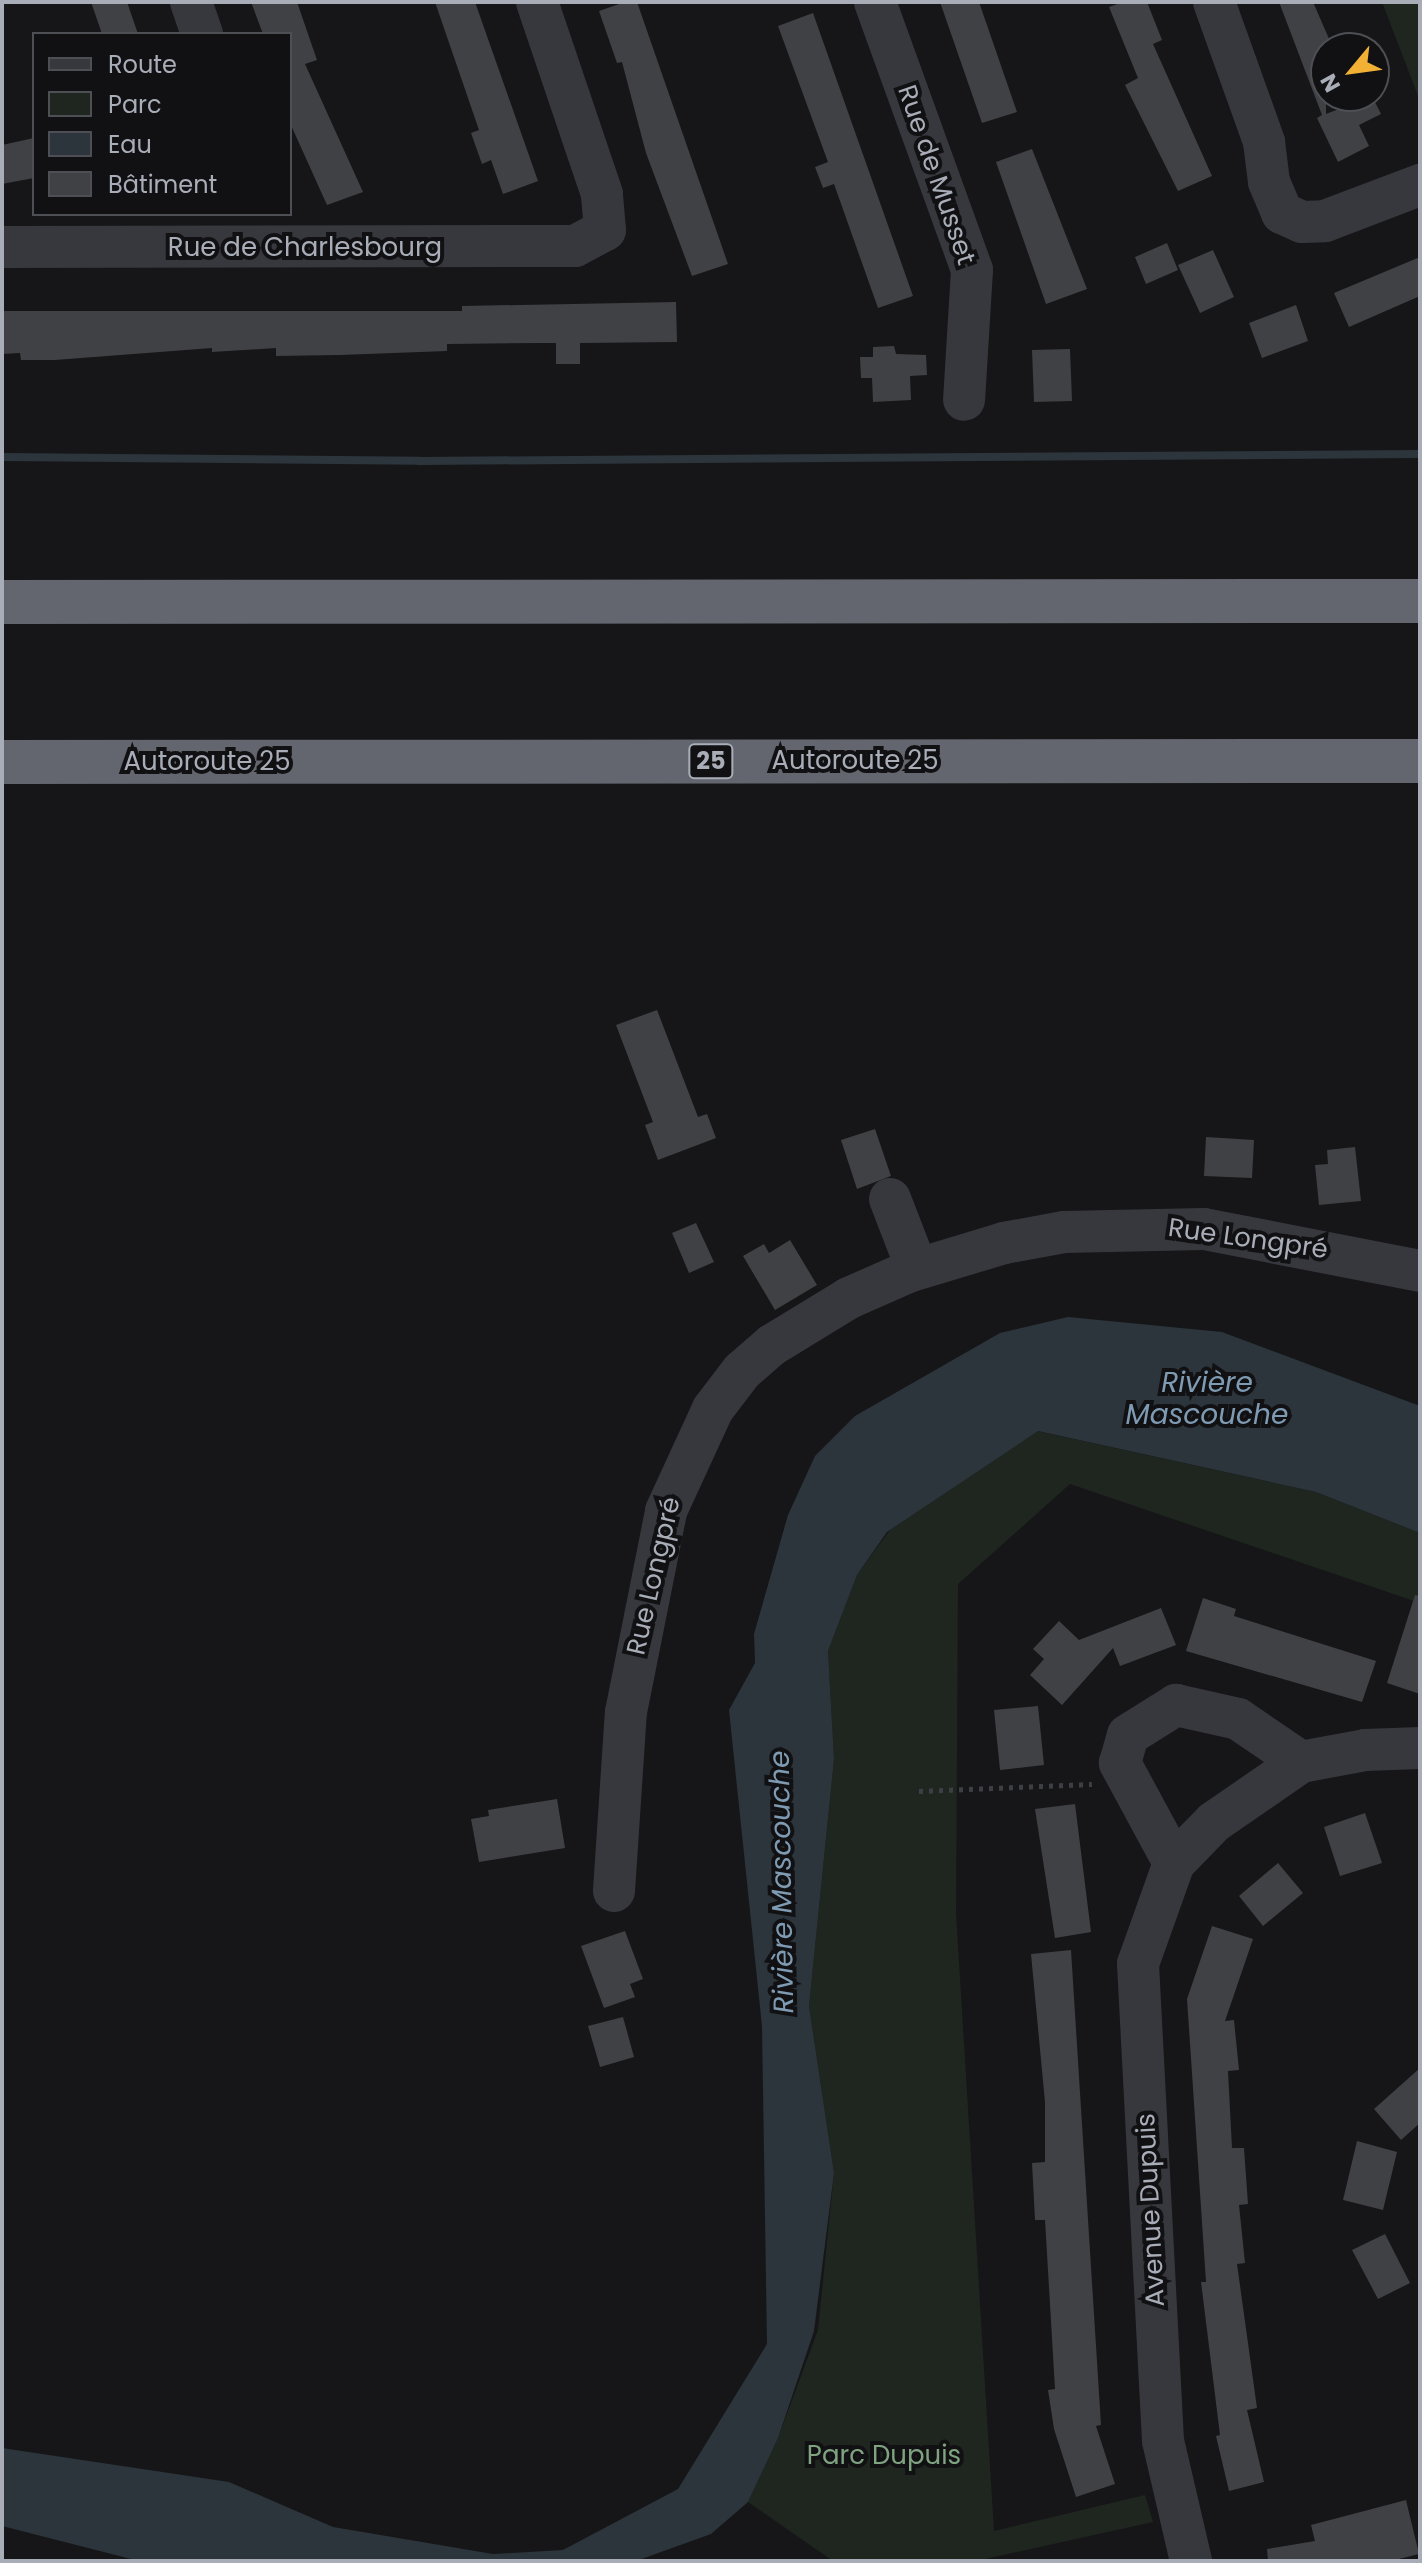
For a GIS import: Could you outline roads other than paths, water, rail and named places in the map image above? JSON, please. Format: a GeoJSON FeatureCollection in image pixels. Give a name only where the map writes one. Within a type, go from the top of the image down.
{"type":"FeatureCollection","features":[{"type":"Feature","properties":{"kind":"highway"},"geometry":{"type":"LineString","coordinates":[[2,602],[1420,601]]}},
{"type":"Feature","properties":{"kind":"highway","name":"Autoroute 25"},"geometry":{"type":"LineString","coordinates":[[2,762],[1420,761]]}},
{"type":"Feature","properties":{"kind":"street"},"geometry":{"type":"LineString","coordinates":[[191,2],[201,32]]}},
{"type":"Feature","properties":{"kind":"street","name":"Rue de Charlesbourg"},"geometry":{"type":"LineString","coordinates":[[2,247],[270,232],[575,246],[605,230],[602,194],[537,2]]}},
{"type":"Feature","properties":{"kind":"street","name":"Rue de Musset"},"geometry":{"type":"LineString","coordinates":[[875,2],[972,270],[964,400]]}},
{"type":"Feature","properties":{"kind":"street"},"geometry":{"type":"LineString","coordinates":[[1214,2],[1264,142],[1269,182],[1282,213],[1302,222],[1325,221],[1420,185]]}},
{"type":"Feature","properties":{"kind":"street"},"geometry":{"type":"LineString","coordinates":[[890,1199],[917,1269]]}},
{"type":"Feature","properties":{"kind":"street","name":"Rue Longpré"},"geometry":{"type":"LineString","coordinates":[[614,1891],[631,1674],[658,1541],[692,1448],[742,1371],[772,1345],[849,1298],[917,1269],[1034,1237],[1157,1227],[1271,1238],[1420,1271]]}},
{"type":"Feature","properties":{"kind":"street"},"geometry":{"type":"LineString","coordinates":[[1174,1863],[1120,1763],[1128,1735],[1176,1705],[1238,1719],[1301,1762]]}},
{"type":"Feature","properties":{"kind":"street","name":"Avenue Dupuis"},"geometry":{"type":"LineString","coordinates":[[1191,2561],[1163,2441],[1138,1964],[1174,1863],[1214,1822],[1301,1762],[1365,1750],[1420,1748]]}},
{"type":"Feature","properties":{"kind":"water","name":"Rivière Mascouche"},"geometry":{"type":"Polygon","coordinates":[[[1068,1317],[1222,1332],[1420,1406],[1420,1533],[1316,1492],[1038,1431],[887,1532],[857,1575],[828,1651],[834,1759],[809,2006],[834,2173],[814,2331],[778,2438],[748,2502],[711,2534],[636,2561],[139,2561],[2,2526],[2,2448],[229,2482],[333,2527],[493,2554],[563,2550],[678,2489],[767,2344],[762,2026],[729,1710],[755,1663],[754,1634],[788,1515],[815,1456],[855,1416],[1000,1333],[1068,1317]]]}},
{"type":"Feature","properties":{"kind":"waterway"},"geometry":{"type":"LineString","coordinates":[[2,457],[419,461],[1420,454]]}},
{"type":"Feature","properties":{"kind":"park label","name":"Parc Dupuis"},"geometry":{"type":"Point","coordinates":[884,2456]}}]}
